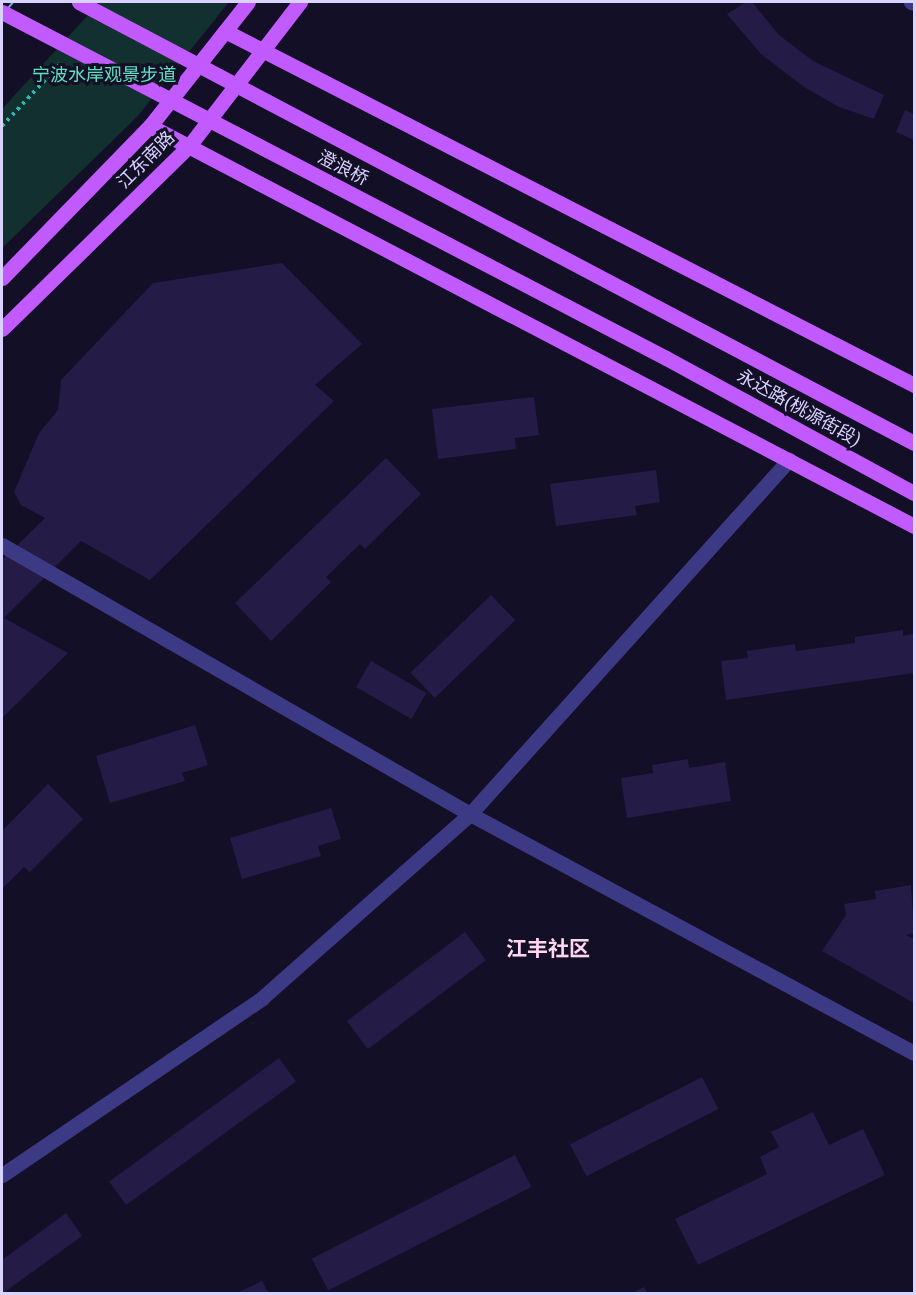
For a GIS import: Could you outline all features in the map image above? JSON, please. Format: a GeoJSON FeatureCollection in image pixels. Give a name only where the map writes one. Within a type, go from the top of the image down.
{"type":"FeatureCollection","features":[{"type":"Feature","properties":{"kind":"main road","name":"澄浪桥"},"geometry":{"type":"LineString","coordinates":[[79,2],[699,327]]}},
{"type":"Feature","properties":{"kind":"main road","name":"江东南路"},"geometry":{"type":"LineString","coordinates":[[2,278],[150,126],[248,2]]}},
{"type":"Feature","properties":{"kind":"main road","name":"江东南路"},"geometry":{"type":"LineString","coordinates":[[2,330],[189,146],[300,2]]}},
{"type":"Feature","properties":{"kind":"main road","name":"澄浪桥"},"geometry":{"type":"LineString","coordinates":[[2,12],[666,358]]}},
{"type":"Feature","properties":{"kind":"main road"},"geometry":{"type":"LineString","coordinates":[[225,31],[915,385]]}},
{"type":"Feature","properties":{"kind":"main road"},"geometry":{"type":"LineString","coordinates":[[150,126],[915,526]]}},
{"type":"Feature","properties":{"kind":"main road","name":"永达路(桃源街段)"},"geometry":{"type":"LineString","coordinates":[[699,327],[915,443]]}},
{"type":"Feature","properties":{"kind":"main road","name":"永达路(桃源街段)"},"geometry":{"type":"LineString","coordinates":[[666,358],[915,493]]}},
{"type":"Feature","properties":{"kind":"street"},"geometry":{"type":"LineString","coordinates":[[2,1175],[262,998],[470,814],[789,460]]}},
{"type":"Feature","properties":{"kind":"street"},"geometry":{"type":"LineString","coordinates":[[2,545],[470,814],[915,1053]]}},
{"type":"Feature","properties":{"kind":"green space","name":"宁波水岸观景步道"},"geometry":{"type":"Polygon","coordinates":[[[100,2],[229,2],[137,117],[2,248],[2,109],[100,2]]]}},
{"type":"Feature","properties":{"kind":"pier"},"geometry":{"type":"Polygon","coordinates":[[[2,2],[87,2],[8,95],[2,91],[2,2]]]}},
{"type":"Feature","properties":{"kind":"building"},"geometry":{"type":"Polygon","coordinates":[[[746,2],[752,2],[779,35],[813,61],[884,95],[874,119],[839,107],[804,87],[761,54],[727,14],[746,2]]]}},
{"type":"Feature","properties":{"kind":"building"},"geometry":{"type":"Polygon","coordinates":[[[905,110],[914,114],[914,140],[896,132],[905,110]]]}},
{"type":"Feature","properties":{"kind":"building"},"geometry":{"type":"Polygon","coordinates":[[[282,263],[362,344],[315,385],[334,401],[150,580],[81,541],[4,618],[68,653],[2,718],[2,560],[45,518],[21,505],[14,492],[39,433],[58,410],[61,380],[153,283],[282,263]]]}},
{"type":"Feature","properties":{"kind":"building"},"geometry":{"type":"Polygon","coordinates":[[[534,397],[539,435],[515,438],[516,449],[438,459],[432,409],[534,397]]]}},
{"type":"Feature","properties":{"kind":"building"},"geometry":{"type":"Polygon","coordinates":[[[386,458],[421,494],[365,549],[360,544],[326,577],[331,582],[271,641],[235,603],[386,458]]]}},
{"type":"Feature","properties":{"kind":"building"},"geometry":{"type":"Polygon","coordinates":[[[656,470],[660,502],[635,506],[637,515],[556,526],[550,484],[656,470]]]}},
{"type":"Feature","properties":{"kind":"building"},"geometry":{"type":"Polygon","coordinates":[[[491,595],[515,620],[435,698],[410,673],[491,595]]]}},
{"type":"Feature","properties":{"kind":"building"},"geometry":{"type":"Polygon","coordinates":[[[903,630],[903,636],[914,634],[914,673],[726,700],[721,661],[748,658],[747,651],[795,644],[796,651],[855,643],[855,637],[903,630]]]}},
{"type":"Feature","properties":{"kind":"building"},"geometry":{"type":"Polygon","coordinates":[[[371,661],[426,693],[411,719],[356,687],[371,661]]]}},
{"type":"Feature","properties":{"kind":"building"},"geometry":{"type":"Polygon","coordinates":[[[195,725],[208,765],[182,773],[185,781],[110,803],[96,756],[195,725]]]}},
{"type":"Feature","properties":{"kind":"building"},"geometry":{"type":"Polygon","coordinates":[[[688,759],[689,768],[725,762],[731,801],[627,818],[621,778],[653,773],[652,765],[688,759]]]}},
{"type":"Feature","properties":{"kind":"building"},"geometry":{"type":"Polygon","coordinates":[[[48,784],[83,819],[30,872],[24,867],[2,889],[2,831],[48,784]]]}},
{"type":"Feature","properties":{"kind":"building"},"geometry":{"type":"Polygon","coordinates":[[[331,808],[341,839],[318,846],[321,856],[242,879],[230,838],[331,808]]]}},
{"type":"Feature","properties":{"kind":"building"},"geometry":{"type":"Polygon","coordinates":[[[911,885],[914,933],[906,935],[914,939],[914,1003],[822,951],[846,915],[844,904],[876,899],[875,891],[911,885]]]}},
{"type":"Feature","properties":{"kind":"building"},"geometry":{"type":"Polygon","coordinates":[[[465,932],[486,960],[368,1049],[347,1021],[465,932]]]}},
{"type":"Feature","properties":{"kind":"building"},"geometry":{"type":"Polygon","coordinates":[[[279,1058],[296,1081],[126,1205],[109,1181],[279,1058]]]}},
{"type":"Feature","properties":{"kind":"building"},"geometry":{"type":"Polygon","coordinates":[[[702,1077],[718,1109],[586,1176],[570,1144],[702,1077]]]}},
{"type":"Feature","properties":{"kind":"building"},"geometry":{"type":"Polygon","coordinates":[[[813,1112],[829,1145],[863,1129],[885,1175],[698,1265],[675,1219],[767,1174],[760,1157],[779,1147],[771,1132],[813,1112]]]}},
{"type":"Feature","properties":{"kind":"building"},"geometry":{"type":"Polygon","coordinates":[[[515,1155],[531,1187],[328,1291],[312,1259],[515,1155]]]}},
{"type":"Feature","properties":{"kind":"building"},"geometry":{"type":"Polygon","coordinates":[[[66,1213],[82,1236],[2,1294],[2,1260],[66,1213]]]}},
{"type":"Feature","properties":{"kind":"building"},"geometry":{"type":"Polygon","coordinates":[[[262,1281],[269,1294],[235,1294],[262,1281]]]}},
{"type":"Feature","properties":{"kind":"building"},"geometry":{"type":"Polygon","coordinates":[[[644,1287],[648,1294],[631,1294],[644,1287]]]}},
{"type":"Feature","properties":{"kind":"ferry route"},"geometry":{"type":"LineString","coordinates":[[8,8],[13,2]]}},
{"type":"Feature","properties":{"kind":"district","name":"江丰社区"},"geometry":{"type":"Point","coordinates":[548,949]}}]}
